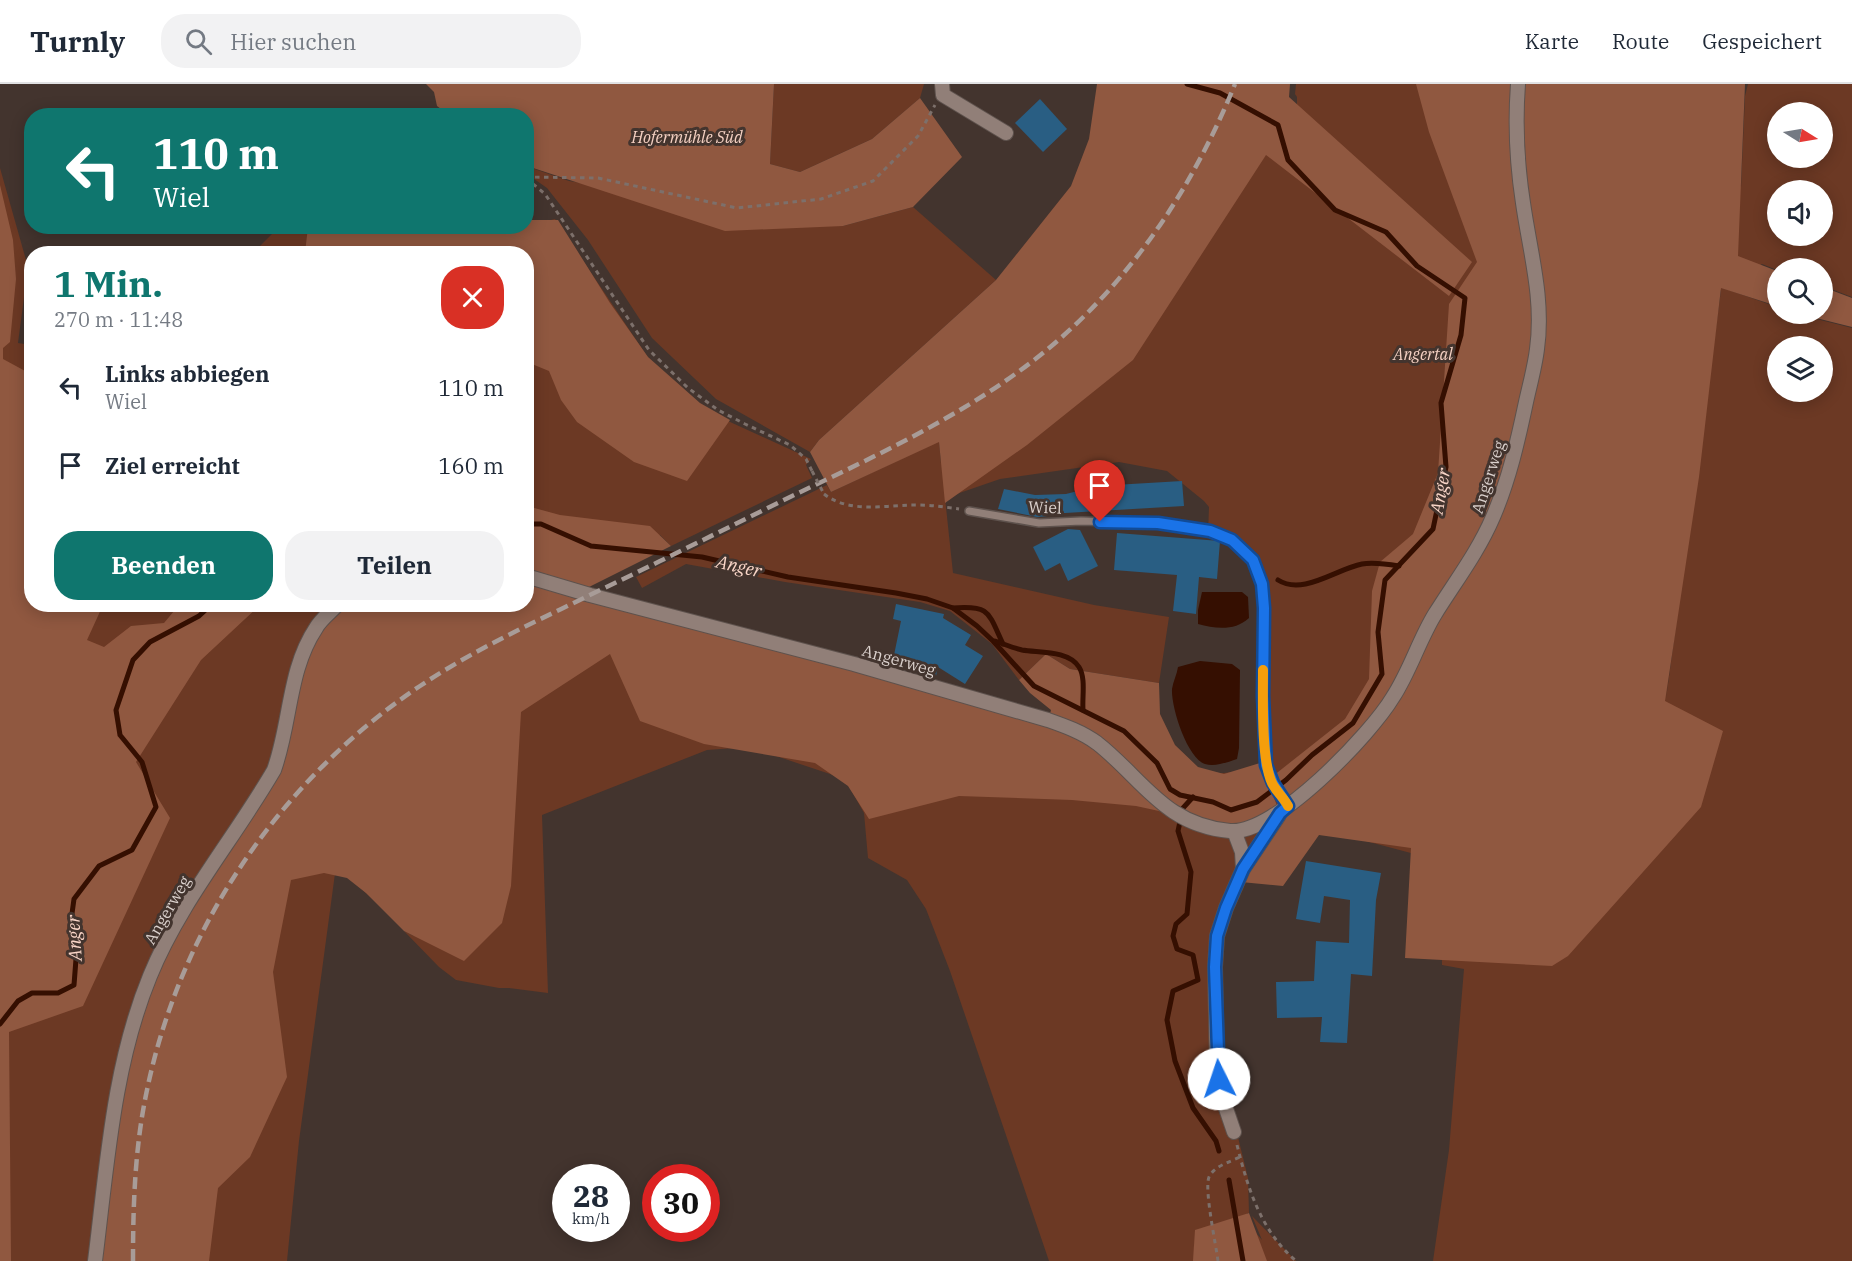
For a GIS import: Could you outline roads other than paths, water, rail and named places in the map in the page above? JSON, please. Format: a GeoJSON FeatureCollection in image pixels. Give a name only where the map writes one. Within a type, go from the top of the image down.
{"type":"FeatureCollection","features":[{"type":"Feature","properties":{"kind":"street","name":"Angerweg"},"geometry":{"type":"LineString","coordinates":[[534,578],[854,664],[1048,720],[1078,731],[1098,744],[1170,811],[1189,821],[1218,830],[1234,831],[1255,827],[1284,806],[1359,742],[1393,698],[1433,617],[1475,554],[1504,489],[1538,349],[1539,327],[1539,303],[1522,203],[1516,145],[1518,84]]}},
{"type":"Feature","properties":{"kind":"street"},"geometry":{"type":"LineString","coordinates":[[943,89],[1006,133]]}},
{"type":"Feature","properties":{"kind":"street","name":"Angerweg"},"geometry":{"type":"LineString","coordinates":[[95,1261],[118,1093],[129,1038],[150,976],[175,923],[274,770],[281,749],[299,661],[316,627],[330,612]]}},
{"type":"Feature","properties":{"kind":"street","name":"Angerweg"},"geometry":{"type":"LineString","coordinates":[[1234,1132],[1221,1095],[1217,1064],[1215,967],[1217,936],[1243,869],[1284,806]]}},
{"type":"Feature","properties":{"kind":"street"},"geometry":{"type":"LineString","coordinates":[[1234,831],[1242,852],[1243,869]]}},
{"type":"Feature","properties":{"kind":"lane","name":"Wiel"},"geometry":{"type":"LineString","coordinates":[[969,511],[1039,523],[1081,521],[1158,523],[1210,531],[1232,540],[1253,560],[1262,584],[1266,765],[1284,806]]}},
{"type":"Feature","properties":{"kind":"waterway","name":"Anger"},"geometry":{"type":"LineString","coordinates":[[534,524],[541,524],[591,546],[702,557],[788,577],[927,599],[953,608],[993,641],[1034,686],[1124,731],[1157,763],[1170,789],[1180,795],[1213,802],[1231,810],[1257,802],[1353,723],[1382,674],[1378,632],[1385,580],[1433,529],[1446,467],[1441,403],[1461,335],[1465,298],[1417,266],[1386,232],[1335,210],[1288,160],[1278,125],[1220,93],[1187,84]]}},
{"type":"Feature","properties":{"kind":"waterway"},"geometry":{"type":"LineString","coordinates":[[1278,580],[1298,585],[1320,580],[1362,564],[1399,566]]}},
{"type":"Feature","properties":{"kind":"waterway","name":"Anger"},"geometry":{"type":"LineString","coordinates":[[953,608],[974,608],[986,613],[1003,644]]}},
{"type":"Feature","properties":{"kind":"waterway","name":"Anger"},"geometry":{"type":"LineString","coordinates":[[0,1024],[18,1001],[32,993],[58,993],[74,985],[76,959],[70,928],[74,899],[99,866],[132,850],[156,807],[142,762],[120,735],[116,710],[133,660],[150,642],[203,612]]}},
{"type":"Feature","properties":{"kind":"waterway","name":"Anger"},"geometry":{"type":"LineString","coordinates":[[995,641],[1022,650],[1061,655],[1074,662],[1081,671],[1083,710]]}},
{"type":"Feature","properties":{"kind":"waterway"},"geometry":{"type":"LineString","coordinates":[[1193,797],[1183,808],[1178,831],[1191,872],[1187,914],[1176,924],[1173,936],[1177,949],[1193,955],[1198,980],[1173,991],[1167,1020],[1175,1061],[1193,1108],[1216,1141],[1219,1151]]}},
{"type":"Feature","properties":{"kind":"waterway"},"geometry":{"type":"LineString","coordinates":[[1229,1180],[1243,1261]]}},
{"type":"Feature","properties":{"kind":"railway"},"geometry":{"type":"LineString","coordinates":[[133,1261],[136,1175],[143,1111],[163,1029],[184,971],[212,915],[244,861],[282,811],[323,765],[370,723],[420,686],[462,660],[528,625],[901,443],[974,402],[1009,379],[1074,326],[1100,300],[1147,244],[1187,183],[1235,84]]}},
{"type":"Feature","properties":{"kind":"park label","name":"Hofermühle Süd"},"geometry":{"type":"Point","coordinates":[687,137]}},
{"type":"Feature","properties":{"kind":"park label","name":"Angertal"},"geometry":{"type":"Point","coordinates":[1423,354]}}]}
